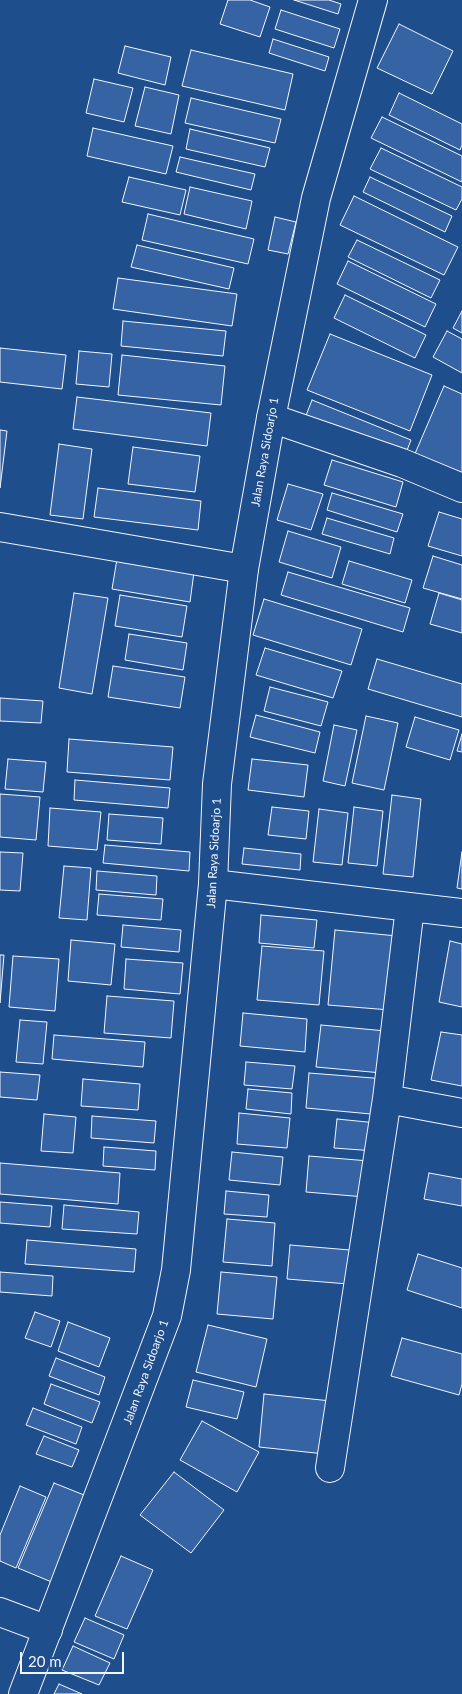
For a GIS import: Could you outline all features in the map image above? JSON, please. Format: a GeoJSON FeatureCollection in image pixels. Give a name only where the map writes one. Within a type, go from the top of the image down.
{"type":"FeatureCollection","features":[{"type":"Feature","properties":{"kind":"street","name":"Jalan Raya Sidoarjo 1"},"geometry":{"type":"LineString","coordinates":[[23,1694],[167,1316],[176,1270],[213,884],[217,784],[244,569],[271,418],[316,198],[373,0]]}},
{"type":"Feature","properties":{"kind":"street"},"geometry":{"type":"LineString","coordinates":[[271,418],[402,463],[462,488]]}},
{"type":"Feature","properties":{"kind":"street"},"geometry":{"type":"LineString","coordinates":[[0,527],[244,569]]}},
{"type":"Feature","properties":{"kind":"street"},"geometry":{"type":"LineString","coordinates":[[213,884],[462,913]]}},
{"type":"Feature","properties":{"kind":"street"},"geometry":{"type":"LineString","coordinates":[[330,1468],[387,1099],[410,907]]}},
{"type":"Feature","properties":{"kind":"street"},"geometry":{"type":"LineString","coordinates":[[387,1099],[462,1113]]}},
{"type":"Feature","properties":{"kind":"street"},"geometry":{"type":"LineString","coordinates":[[0,1612],[48,1630]]}},
{"type":"Feature","properties":{"kind":"building"},"geometry":{"type":"Polygon","coordinates":[[[228,0],[250,0],[270,7],[260,37],[220,24],[228,0]]]}},
{"type":"Feature","properties":{"kind":"building"},"geometry":{"type":"Polygon","coordinates":[[[294,0],[329,0],[341,4],[338,14],[294,0]]]}},
{"type":"Feature","properties":{"kind":"building"},"geometry":{"type":"Polygon","coordinates":[[[281,10],[340,29],[334,48],[275,29],[281,10]]]}},
{"type":"Feature","properties":{"kind":"building"},"geometry":{"type":"Polygon","coordinates":[[[399,24],[453,51],[432,94],[377,68],[399,24]]]}},
{"type":"Feature","properties":{"kind":"building"},"geometry":{"type":"Polygon","coordinates":[[[273,39],[329,57],[325,71],[269,53],[273,39]]]}},
{"type":"Feature","properties":{"kind":"building"},"geometry":{"type":"Polygon","coordinates":[[[125,46],[171,57],[165,85],[118,73],[125,46]]]}},
{"type":"Feature","properties":{"kind":"building"},"geometry":{"type":"Polygon","coordinates":[[[191,50],[293,74],[285,110],[182,86],[191,50]]]}},
{"type":"Feature","properties":{"kind":"building"},"geometry":{"type":"Polygon","coordinates":[[[94,79],[133,88],[124,122],[86,113],[94,79]]]}},
{"type":"Feature","properties":{"kind":"building"},"geometry":{"type":"Polygon","coordinates":[[[145,87],[179,95],[171,134],[135,126],[145,87]]]}},
{"type":"Feature","properties":{"kind":"building"},"geometry":{"type":"Polygon","coordinates":[[[399,93],[462,124],[462,145],[460,150],[389,115],[399,93]]]}},
{"type":"Feature","properties":{"kind":"building"},"geometry":{"type":"Polygon","coordinates":[[[191,98],[281,119],[275,143],[185,123],[191,98]]]}},
{"type":"Feature","properties":{"kind":"building"},"geometry":{"type":"Polygon","coordinates":[[[382,117],[462,156],[462,182],[371,138],[382,117]]]}},
{"type":"Feature","properties":{"kind":"building"},"geometry":{"type":"Polygon","coordinates":[[[93,128],[173,146],[166,174],[87,156],[93,128]]]}},
{"type":"Feature","properties":{"kind":"building"},"geometry":{"type":"Polygon","coordinates":[[[190,129],[270,148],[265,167],[186,149],[190,129]]]}},
{"type":"Feature","properties":{"kind":"building"},"geometry":{"type":"Polygon","coordinates":[[[381,148],[462,187],[462,199],[456,210],[370,169],[381,148]]]}},
{"type":"Feature","properties":{"kind":"building"},"geometry":{"type":"Polygon","coordinates":[[[180,157],[255,174],[251,190],[176,172],[180,157]]]}},
{"type":"Feature","properties":{"kind":"building"},"geometry":{"type":"Polygon","coordinates":[[[129,177],[186,190],[180,215],[122,202],[129,177]]]}},
{"type":"Feature","properties":{"kind":"building"},"geometry":{"type":"Polygon","coordinates":[[[370,177],[452,216],[445,232],[363,192],[370,177]]]}},
{"type":"Feature","properties":{"kind":"building"},"geometry":{"type":"Polygon","coordinates":[[[190,187],[252,201],[246,229],[184,214],[190,187]]]}},
{"type":"Feature","properties":{"kind":"building"},"geometry":{"type":"Polygon","coordinates":[[[354,196],[458,247],[444,275],[340,225],[354,196]]]}},
{"type":"Feature","properties":{"kind":"building"},"geometry":{"type":"Polygon","coordinates":[[[148,214],[254,239],[248,264],[142,240],[148,214]]]}},
{"type":"Feature","properties":{"kind":"building"},"geometry":{"type":"Polygon","coordinates":[[[275,217],[296,222],[288,254],[268,250],[275,217]]]}},
{"type":"Feature","properties":{"kind":"building"},"geometry":{"type":"Polygon","coordinates":[[[357,240],[440,280],[431,298],[348,257],[357,240]]]}},
{"type":"Feature","properties":{"kind":"building"},"geometry":{"type":"Polygon","coordinates":[[[137,245],[234,268],[229,289],[131,267],[137,245]]]}},
{"type":"Feature","properties":{"kind":"building"},"geometry":{"type":"Polygon","coordinates":[[[348,261],[436,304],[425,327],[337,284],[348,261]]]}},
{"type":"Feature","properties":{"kind":"building"},"geometry":{"type":"Polygon","coordinates":[[[118,278],[237,294],[232,326],[113,309],[118,278]]]}},
{"type":"Feature","properties":{"kind":"building"},"geometry":{"type":"Polygon","coordinates":[[[345,295],[426,335],[415,358],[334,318],[345,295]]]}},
{"type":"Feature","properties":{"kind":"building"},"geometry":{"type":"Polygon","coordinates":[[[462,311],[462,333],[453,328],[462,311]]]}},
{"type":"Feature","properties":{"kind":"building"},"geometry":{"type":"Polygon","coordinates":[[[123,321],[226,331],[223,356],[121,346],[123,321]]]}},
{"type":"Feature","properties":{"kind":"building"},"geometry":{"type":"Polygon","coordinates":[[[447,331],[462,339],[462,373],[433,357],[447,331]]]}},
{"type":"Feature","properties":{"kind":"building"},"geometry":{"type":"Polygon","coordinates":[[[330,334],[432,375],[410,431],[307,390],[330,334]]]}},
{"type":"Feature","properties":{"kind":"building"},"geometry":{"type":"Polygon","coordinates":[[[0,348],[66,355],[62,389],[0,382],[0,348]]]}},
{"type":"Feature","properties":{"kind":"building"},"geometry":{"type":"Polygon","coordinates":[[[79,351],[112,354],[109,387],[76,384],[79,351]]]}},
{"type":"Feature","properties":{"kind":"building"},"geometry":{"type":"Polygon","coordinates":[[[122,355],[225,366],[221,405],[118,395],[122,355]]]}},
{"type":"Feature","properties":{"kind":"building"},"geometry":{"type":"Polygon","coordinates":[[[444,386],[462,394],[462,475],[414,456],[444,386]]]}},
{"type":"Feature","properties":{"kind":"building"},"geometry":{"type":"Polygon","coordinates":[[[77,397],[211,413],[207,446],[73,429],[77,397]]]}},
{"type":"Feature","properties":{"kind":"building"},"geometry":{"type":"Polygon","coordinates":[[[312,400],[411,440],[404,458],[305,418],[312,400]]]}},
{"type":"Feature","properties":{"kind":"building"},"geometry":{"type":"Polygon","coordinates":[[[0,430],[7,431],[0,488],[0,430]]]}},
{"type":"Feature","properties":{"kind":"building"},"geometry":{"type":"Polygon","coordinates":[[[59,444],[92,449],[83,519],[50,515],[59,444]]]}},
{"type":"Feature","properties":{"kind":"building"},"geometry":{"type":"Polygon","coordinates":[[[133,447],[200,456],[195,492],[128,484],[133,447]]]}},
{"type":"Feature","properties":{"kind":"building"},"geometry":{"type":"Polygon","coordinates":[[[332,460],[403,482],[396,507],[324,485],[332,460]]]}},
{"type":"Feature","properties":{"kind":"building"},"geometry":{"type":"Polygon","coordinates":[[[288,484],[323,494],[311,530],[277,520],[288,484]]]}},
{"type":"Feature","properties":{"kind":"building"},"geometry":{"type":"Polygon","coordinates":[[[98,488],[201,501],[198,530],[94,517],[98,488]]]}},
{"type":"Feature","properties":{"kind":"building"},"geometry":{"type":"Polygon","coordinates":[[[332,493],[403,514],[397,532],[327,510],[332,493]]]}},
{"type":"Feature","properties":{"kind":"building"},"geometry":{"type":"Polygon","coordinates":[[[439,512],[462,519],[462,556],[428,546],[439,512]]]}},
{"type":"Feature","properties":{"kind":"building"},"geometry":{"type":"Polygon","coordinates":[[[327,518],[394,538],[390,554],[322,534],[327,518]]]}},
{"type":"Feature","properties":{"kind":"building"},"geometry":{"type":"Polygon","coordinates":[[[288,531],[341,547],[332,578],[279,562],[288,531]]]}},
{"type":"Feature","properties":{"kind":"building"},"geometry":{"type":"Polygon","coordinates":[[[433,556],[462,565],[462,599],[423,588],[433,556]]]}},
{"type":"Feature","properties":{"kind":"building"},"geometry":{"type":"Polygon","coordinates":[[[117,559],[194,572],[190,602],[112,589],[117,559]]]}},
{"type":"Feature","properties":{"kind":"building"},"geometry":{"type":"Polygon","coordinates":[[[349,561],[412,580],[405,603],[342,584],[349,561]]]}},
{"type":"Feature","properties":{"kind":"building"},"geometry":{"type":"Polygon","coordinates":[[[288,572],[410,608],[403,632],[281,595],[288,572]]]}},
{"type":"Feature","properties":{"kind":"building"},"geometry":{"type":"Polygon","coordinates":[[[74,593],[108,598],[92,694],[59,688],[74,593]]]}},
{"type":"Feature","properties":{"kind":"building"},"geometry":{"type":"Polygon","coordinates":[[[439,593],[462,600],[462,633],[430,624],[439,593]]]}},
{"type":"Feature","properties":{"kind":"building"},"geometry":{"type":"Polygon","coordinates":[[[120,595],[187,606],[182,637],[115,626],[120,595]]]}},
{"type":"Feature","properties":{"kind":"building"},"geometry":{"type":"Polygon","coordinates":[[[264,599],[362,629],[351,665],[253,635],[264,599]]]}},
{"type":"Feature","properties":{"kind":"building"},"geometry":{"type":"Polygon","coordinates":[[[129,634],[187,643],[183,670],[125,660],[129,634]]]}},
{"type":"Feature","properties":{"kind":"building"},"geometry":{"type":"Polygon","coordinates":[[[265,648],[342,671],[333,698],[256,675],[265,648]]]}},
{"type":"Feature","properties":{"kind":"building"},"geometry":{"type":"Polygon","coordinates":[[[377,659],[462,684],[462,717],[368,689],[377,659]]]}},
{"type":"Feature","properties":{"kind":"building"},"geometry":{"type":"Polygon","coordinates":[[[113,666],[185,677],[180,708],[108,697],[113,666]]]}},
{"type":"Feature","properties":{"kind":"building"},"geometry":{"type":"Polygon","coordinates":[[[270,687],[328,702],[321,726],[264,711],[270,687]]]}},
{"type":"Feature","properties":{"kind":"building"},"geometry":{"type":"Polygon","coordinates":[[[0,698],[43,701],[41,723],[0,721],[0,698]]]}},
{"type":"Feature","properties":{"kind":"building"},"geometry":{"type":"Polygon","coordinates":[[[256,715],[320,732],[315,753],[250,737],[256,715]]]}},
{"type":"Feature","properties":{"kind":"building"},"geometry":{"type":"Polygon","coordinates":[[[366,716],[398,723],[384,790],[352,783],[366,716]]]}},
{"type":"Feature","properties":{"kind":"building"},"geometry":{"type":"Polygon","coordinates":[[[415,717],[459,730],[450,760],[406,747],[415,717]]]}},
{"type":"Feature","properties":{"kind":"building"},"geometry":{"type":"Polygon","coordinates":[[[334,725],[357,730],[345,786],[323,781],[334,725]]]}},
{"type":"Feature","properties":{"kind":"building"},"geometry":{"type":"Polygon","coordinates":[[[462,734],[462,752],[457,751],[462,734]]]}},
{"type":"Feature","properties":{"kind":"building"},"geometry":{"type":"Polygon","coordinates":[[[69,739],[173,747],[170,780],[67,772],[69,739]]]}},
{"type":"Feature","properties":{"kind":"building"},"geometry":{"type":"Polygon","coordinates":[[[8,759],[46,762],[43,792],[5,789],[8,759]]]}},
{"type":"Feature","properties":{"kind":"building"},"geometry":{"type":"Polygon","coordinates":[[[252,759],[308,765],[304,797],[248,790],[252,759]]]}},
{"type":"Feature","properties":{"kind":"building"},"geometry":{"type":"Polygon","coordinates":[[[75,780],[170,788],[168,808],[74,800],[75,780]]]}},
{"type":"Feature","properties":{"kind":"building"},"geometry":{"type":"Polygon","coordinates":[[[0,794],[40,797],[36,840],[0,837],[0,794]]]}},
{"type":"Feature","properties":{"kind":"building"},"geometry":{"type":"Polygon","coordinates":[[[392,795],[421,799],[413,877],[383,874],[392,795]]]}},
{"type":"Feature","properties":{"kind":"building"},"geometry":{"type":"Polygon","coordinates":[[[272,807],[309,811],[306,839],[268,835],[272,807]]]}},
{"type":"Feature","properties":{"kind":"building"},"geometry":{"type":"Polygon","coordinates":[[[354,807],[383,811],[377,866],[348,863],[354,807]]]}},
{"type":"Feature","properties":{"kind":"building"},"geometry":{"type":"Polygon","coordinates":[[[50,808],[101,812],[97,850],[48,846],[50,808]]]}},
{"type":"Feature","properties":{"kind":"building"},"geometry":{"type":"Polygon","coordinates":[[[319,809],[348,813],[342,865],[313,862],[319,809]]]}},
{"type":"Feature","properties":{"kind":"building"},"geometry":{"type":"Polygon","coordinates":[[[109,814],[163,818],[161,844],[107,840],[109,814]]]}},
{"type":"Feature","properties":{"kind":"building"},"geometry":{"type":"Polygon","coordinates":[[[105,845],[190,852],[189,871],[103,863],[105,845]]]}},
{"type":"Feature","properties":{"kind":"building"},"geometry":{"type":"Polygon","coordinates":[[[244,848],[301,854],[300,870],[242,864],[244,848]]]}},
{"type":"Feature","properties":{"kind":"building"},"geometry":{"type":"Polygon","coordinates":[[[0,852],[23,853],[20,891],[0,890],[0,852]]]}},
{"type":"Feature","properties":{"kind":"building"},"geometry":{"type":"Polygon","coordinates":[[[462,852],[462,889],[457,888],[462,852]]]}},
{"type":"Feature","properties":{"kind":"building"},"geometry":{"type":"Polygon","coordinates":[[[64,866],[91,868],[87,920],[59,918],[64,866]]]}},
{"type":"Feature","properties":{"kind":"building"},"geometry":{"type":"Polygon","coordinates":[[[97,871],[157,876],[156,895],[96,890],[97,871]]]}},
{"type":"Feature","properties":{"kind":"building"},"geometry":{"type":"Polygon","coordinates":[[[99,894],[163,899],[161,920],[97,915],[99,894]]]}},
{"type":"Feature","properties":{"kind":"building"},"geometry":{"type":"Polygon","coordinates":[[[261,915],[317,920],[314,948],[259,943],[261,915]]]}},
{"type":"Feature","properties":{"kind":"building"},"geometry":{"type":"Polygon","coordinates":[[[123,925],[181,930],[179,952],[121,947],[123,925]]]}},
{"type":"Feature","properties":{"kind":"building"},"geometry":{"type":"Polygon","coordinates":[[[335,930],[397,936],[390,1010],[328,1005],[335,930]]]}},
{"type":"Feature","properties":{"kind":"building"},"geometry":{"type":"Polygon","coordinates":[[[71,940],[115,944],[111,985],[68,981],[71,940]]]}},
{"type":"Feature","properties":{"kind":"building"},"geometry":{"type":"Polygon","coordinates":[[[450,941],[462,944],[462,1007],[439,1002],[450,941]]]}},
{"type":"Feature","properties":{"kind":"building"},"geometry":{"type":"Polygon","coordinates":[[[262,946],[324,951],[319,1005],[257,1000],[262,946]]]}},
{"type":"Feature","properties":{"kind":"building"},"geometry":{"type":"Polygon","coordinates":[[[0,955],[4,955],[0,1003],[0,955]]]}},
{"type":"Feature","properties":{"kind":"building"},"geometry":{"type":"Polygon","coordinates":[[[13,956],[59,959],[55,1011],[9,1007],[13,956]]]}},
{"type":"Feature","properties":{"kind":"building"},"geometry":{"type":"Polygon","coordinates":[[[126,959],[183,963],[180,994],[124,989],[126,959]]]}},
{"type":"Feature","properties":{"kind":"building"},"geometry":{"type":"Polygon","coordinates":[[[107,996],[174,1001],[171,1038],[104,1033],[107,996]]]}},
{"type":"Feature","properties":{"kind":"building"},"geometry":{"type":"Polygon","coordinates":[[[243,1013],[307,1019],[305,1052],[240,1046],[243,1013]]]}},
{"type":"Feature","properties":{"kind":"building"},"geometry":{"type":"Polygon","coordinates":[[[20,1020],[47,1022],[43,1064],[16,1062],[20,1020]]]}},
{"type":"Feature","properties":{"kind":"building"},"geometry":{"type":"Polygon","coordinates":[[[321,1025],[386,1031],[382,1073],[316,1067],[321,1025]]]}},
{"type":"Feature","properties":{"kind":"building"},"geometry":{"type":"Polygon","coordinates":[[[441,1032],[462,1035],[462,1086],[431,1080],[441,1032]]]}},
{"type":"Feature","properties":{"kind":"building"},"geometry":{"type":"Polygon","coordinates":[[[54,1035],[145,1042],[143,1067],[52,1059],[54,1035]]]}},
{"type":"Feature","properties":{"kind":"building"},"geometry":{"type":"Polygon","coordinates":[[[246,1062],[295,1066],[292,1089],[244,1085],[246,1062]]]}},
{"type":"Feature","properties":{"kind":"building"},"geometry":{"type":"Polygon","coordinates":[[[0,1072],[40,1075],[37,1100],[0,1097],[0,1072]]]}},
{"type":"Feature","properties":{"kind":"building"},"geometry":{"type":"Polygon","coordinates":[[[309,1073],[386,1079],[382,1115],[306,1108],[309,1073]]]}},
{"type":"Feature","properties":{"kind":"building"},"geometry":{"type":"Polygon","coordinates":[[[83,1079],[140,1084],[138,1110],[81,1106],[83,1079]]]}},
{"type":"Feature","properties":{"kind":"building"},"geometry":{"type":"Polygon","coordinates":[[[248,1089],[292,1093],[291,1114],[246,1109],[248,1089]]]}},
{"type":"Feature","properties":{"kind":"building"},"geometry":{"type":"Polygon","coordinates":[[[239,1113],[290,1118],[287,1148],[237,1144],[239,1113]]]}},
{"type":"Feature","properties":{"kind":"building"},"geometry":{"type":"Polygon","coordinates":[[[44,1114],[76,1117],[73,1153],[41,1151],[44,1114]]]}},
{"type":"Feature","properties":{"kind":"building"},"geometry":{"type":"Polygon","coordinates":[[[92,1116],[156,1121],[154,1143],[91,1138],[92,1116]]]}},
{"type":"Feature","properties":{"kind":"building"},"geometry":{"type":"Polygon","coordinates":[[[337,1119],[377,1123],[375,1151],[334,1148],[337,1119]]]}},
{"type":"Feature","properties":{"kind":"building"},"geometry":{"type":"Polygon","coordinates":[[[104,1147],[156,1151],[155,1170],[103,1166],[104,1147]]]}},
{"type":"Feature","properties":{"kind":"building"},"geometry":{"type":"Polygon","coordinates":[[[232,1152],[283,1157],[280,1185],[229,1180],[232,1152]]]}},
{"type":"Feature","properties":{"kind":"building"},"geometry":{"type":"Polygon","coordinates":[[[309,1156],[369,1161],[365,1197],[306,1192],[309,1156]]]}},
{"type":"Feature","properties":{"kind":"building"},"geometry":{"type":"Polygon","coordinates":[[[0,1163],[120,1173],[118,1204],[0,1194],[0,1163]]]}},
{"type":"Feature","properties":{"kind":"building"},"geometry":{"type":"Polygon","coordinates":[[[429,1173],[462,1179],[462,1206],[424,1199],[429,1173]]]}},
{"type":"Feature","properties":{"kind":"building"},"geometry":{"type":"Polygon","coordinates":[[[226,1191],[269,1195],[267,1217],[224,1214],[226,1191]]]}},
{"type":"Feature","properties":{"kind":"building"},"geometry":{"type":"Polygon","coordinates":[[[0,1202],[52,1206],[50,1227],[0,1223],[0,1202]]]}},
{"type":"Feature","properties":{"kind":"building"},"geometry":{"type":"Polygon","coordinates":[[[64,1205],[139,1212],[137,1234],[62,1229],[64,1205]]]}},
{"type":"Feature","properties":{"kind":"building"},"geometry":{"type":"Polygon","coordinates":[[[227,1219],[275,1223],[272,1266],[223,1262],[227,1219]]]}},
{"type":"Feature","properties":{"kind":"building"},"geometry":{"type":"Polygon","coordinates":[[[27,1240],[136,1249],[134,1272],[25,1264],[27,1240]]]}},
{"type":"Feature","properties":{"kind":"building"},"geometry":{"type":"Polygon","coordinates":[[[290,1245],[350,1250],[348,1284],[287,1279],[290,1245]]]}},
{"type":"Feature","properties":{"kind":"building"},"geometry":{"type":"Polygon","coordinates":[[[418,1254],[462,1268],[462,1308],[407,1290],[418,1254]]]}},
{"type":"Feature","properties":{"kind":"building"},"geometry":{"type":"Polygon","coordinates":[[[0,1272],[53,1276],[52,1296],[0,1292],[0,1272]]]}},
{"type":"Feature","properties":{"kind":"building"},"geometry":{"type":"Polygon","coordinates":[[[221,1272],[277,1277],[273,1319],[217,1314],[221,1272]]]}},
{"type":"Feature","properties":{"kind":"building"},"geometry":{"type":"Polygon","coordinates":[[[35,1312],[60,1321],[51,1347],[25,1338],[35,1312]]]}},
{"type":"Feature","properties":{"kind":"building"},"geometry":{"type":"Polygon","coordinates":[[[68,1322],[110,1338],[99,1367],[58,1351],[68,1322]]]}},
{"type":"Feature","properties":{"kind":"building"},"geometry":{"type":"Polygon","coordinates":[[[208,1325],[267,1339],[256,1387],[196,1372],[208,1325]]]}},
{"type":"Feature","properties":{"kind":"building"},"geometry":{"type":"Polygon","coordinates":[[[402,1338],[462,1354],[462,1384],[459,1395],[391,1376],[402,1338]]]}},
{"type":"Feature","properties":{"kind":"building"},"geometry":{"type":"Polygon","coordinates":[[[56,1358],[105,1377],[99,1395],[49,1376],[56,1358]]]}},
{"type":"Feature","properties":{"kind":"building"},"geometry":{"type":"Polygon","coordinates":[[[193,1380],[244,1392],[237,1419],[186,1407],[193,1380]]]}},
{"type":"Feature","properties":{"kind":"building"},"geometry":{"type":"Polygon","coordinates":[[[51,1384],[100,1402],[92,1423],[44,1404],[51,1384]]]}},
{"type":"Feature","properties":{"kind":"building"},"geometry":{"type":"Polygon","coordinates":[[[264,1394],[331,1401],[325,1454],[259,1447],[264,1394]]]}},
{"type":"Feature","properties":{"kind":"building"},"geometry":{"type":"Polygon","coordinates":[[[33,1408],[82,1427],[76,1444],[26,1425],[33,1408]]]}},
{"type":"Feature","properties":{"kind":"building"},"geometry":{"type":"Polygon","coordinates":[[[202,1421],[259,1452],[237,1492],[180,1460],[202,1421]]]}},
{"type":"Feature","properties":{"kind":"building"},"geometry":{"type":"Polygon","coordinates":[[[44,1436],[79,1450],[72,1467],[36,1454],[44,1436]]]}},
{"type":"Feature","properties":{"kind":"building"},"geometry":{"type":"Polygon","coordinates":[[[174,1472],[224,1510],[191,1553],[140,1515],[174,1472]]]}},
{"type":"Feature","properties":{"kind":"building"},"geometry":{"type":"Polygon","coordinates":[[[54,1483],[89,1497],[54,1583],[18,1568],[54,1483]]]}},
{"type":"Feature","properties":{"kind":"building"},"geometry":{"type":"Polygon","coordinates":[[[20,1486],[46,1497],[16,1568],[0,1561],[0,1535],[20,1486]]]}},
{"type":"Feature","properties":{"kind":"building"},"geometry":{"type":"Polygon","coordinates":[[[121,1556],[153,1570],[127,1629],[95,1616],[121,1556]]]}},
{"type":"Feature","properties":{"kind":"building"},"geometry":{"type":"Polygon","coordinates":[[[85,1618],[124,1635],[114,1659],[74,1642],[85,1618]]]}},
{"type":"Feature","properties":{"kind":"building"},"geometry":{"type":"Polygon","coordinates":[[[73,1646],[110,1663],[99,1685],[62,1670],[73,1646]]]}},
{"type":"Feature","properties":{"kind":"building"},"geometry":{"type":"Polygon","coordinates":[[[59,1684],[82,1694],[54,1694],[59,1684]]]}}]}
